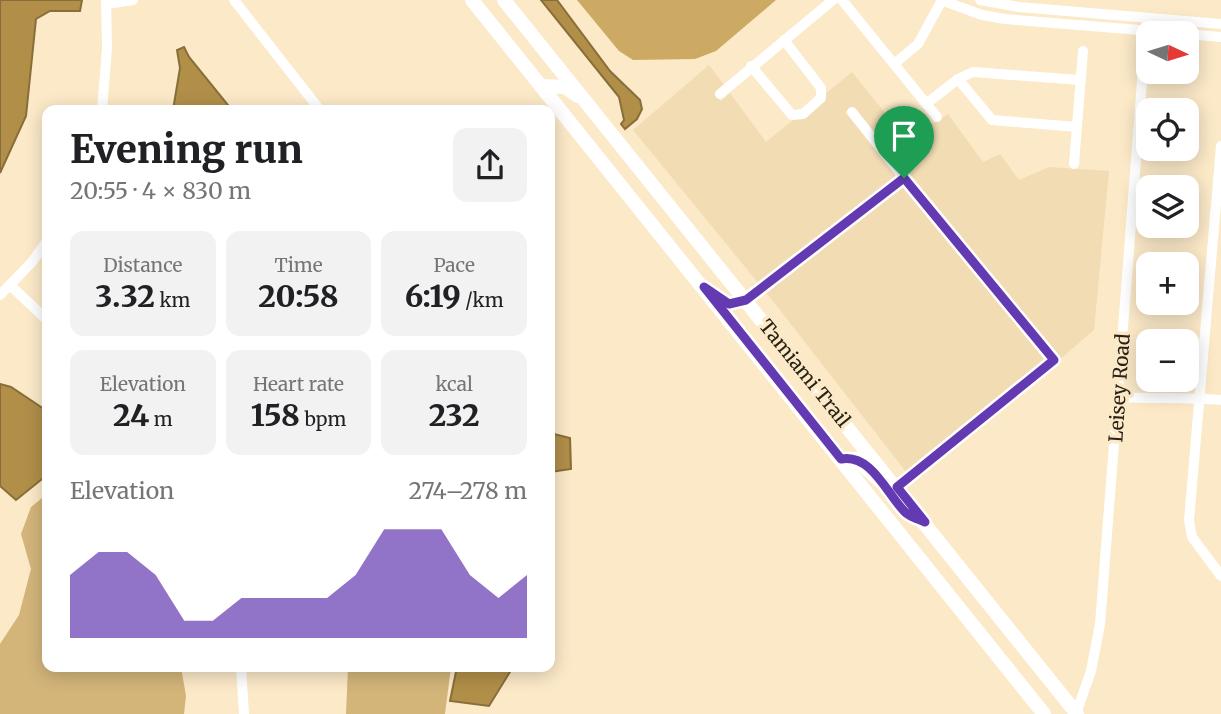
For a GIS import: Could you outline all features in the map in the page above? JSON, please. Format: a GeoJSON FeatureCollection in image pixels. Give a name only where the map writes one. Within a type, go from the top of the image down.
{"type":"FeatureCollection","features":[{"type":"Feature","properties":{"kind":"main road","name":"Tamiami Trail"},"geometry":{"type":"LineString","coordinates":[[472,0],[1044,714]]}},
{"type":"Feature","properties":{"kind":"main road","name":"Tamiami Trail"},"geometry":{"type":"LineString","coordinates":[[504,0],[897,487],[1076,714]]}},
{"type":"Feature","properties":{"kind":"main road"},"geometry":{"type":"LineString","coordinates":[[541,86],[565,87],[587,103]]}},
{"type":"Feature","properties":{"kind":"main road"},"geometry":{"type":"LineString","coordinates":[[704,287],[729,304],[746,300]]}},
{"type":"Feature","properties":{"kind":"main road"},"geometry":{"type":"LineString","coordinates":[[841,459],[856,459],[867,466],[907,515],[925,522]]}},
{"type":"Feature","properties":{"kind":"street"},"geometry":{"type":"LineString","coordinates":[[102,105],[107,2],[133,0]]}},
{"type":"Feature","properties":{"kind":"street"},"geometry":{"type":"LineString","coordinates":[[234,0],[316,105]]}},
{"type":"Feature","properties":{"kind":"street"},"geometry":{"type":"LineString","coordinates":[[720,94],[833,0]]}},
{"type":"Feature","properties":{"kind":"street"},"geometry":{"type":"LineString","coordinates":[[842,0],[937,117]]}},
{"type":"Feature","properties":{"kind":"street"},"geometry":{"type":"LineString","coordinates":[[894,64],[918,44],[941,0],[982,15],[1005,19],[1136,30]]}},
{"type":"Feature","properties":{"kind":"street"},"geometry":{"type":"LineString","coordinates":[[980,0],[1019,7],[1221,24]]}},
{"type":"Feature","properties":{"kind":"street"},"geometry":{"type":"LineString","coordinates":[[1199,35],[1221,37]]}},
{"type":"Feature","properties":{"kind":"street"},"geometry":{"type":"LineString","coordinates":[[751,66],[792,115],[803,114],[821,98],[821,88],[784,40]]}},
{"type":"Feature","properties":{"kind":"street"},"geometry":{"type":"LineString","coordinates":[[1074,164],[1083,51]]}},
{"type":"Feature","properties":{"kind":"street"},"geometry":{"type":"LineString","coordinates":[[926,104],[958,79],[973,72],[1080,80]]}},
{"type":"Feature","properties":{"kind":"street"},"geometry":{"type":"LineString","coordinates":[[958,79],[992,120],[1077,127]]}},
{"type":"Feature","properties":{"kind":"street","name":"Leisey Road"},"geometry":{"type":"LineString","coordinates":[[1076,714],[1097,645],[1142,84]]}},
{"type":"Feature","properties":{"kind":"street"},"geometry":{"type":"LineString","coordinates":[[852,112],[1054,360],[897,487]]}},
{"type":"Feature","properties":{"kind":"street"},"geometry":{"type":"LineString","coordinates":[[1221,146],[1189,520],[1192,537],[1221,576]]}},
{"type":"Feature","properties":{"kind":"street"},"geometry":{"type":"LineString","coordinates":[[746,300],[904,178]]}},
{"type":"Feature","properties":{"kind":"street"},"geometry":{"type":"LineString","coordinates":[[0,295],[11,286],[42,247]]}},
{"type":"Feature","properties":{"kind":"street"},"geometry":{"type":"LineString","coordinates":[[11,286],[42,315]]}},
{"type":"Feature","properties":{"kind":"street"},"geometry":{"type":"LineString","coordinates":[[1118,397],[1221,400]]}},
{"type":"Feature","properties":{"kind":"street"},"geometry":{"type":"LineString","coordinates":[[241,672],[244,714]]}},
{"type":"Feature","properties":{"kind":"shaded area"},"geometry":{"type":"Polygon","coordinates":[[[0,0],[82,0],[80,11],[50,11],[36,19],[26,116],[0,173],[0,0]]]}},
{"type":"Feature","properties":{"kind":"shaded area"},"geometry":{"type":"Polygon","coordinates":[[[541,0],[557,0],[610,71],[640,100],[642,109],[637,119],[625,129],[621,124],[624,120],[619,97],[541,0]]]}},
{"type":"Feature","properties":{"kind":"shaded area"},"geometry":{"type":"Polygon","coordinates":[[[577,0],[776,0],[716,51],[695,59],[633,60],[619,51],[577,0]]]}},
{"type":"Feature","properties":{"kind":"shaded area"},"geometry":{"type":"Polygon","coordinates":[[[184,47],[228,105],[174,105],[180,68],[177,50],[184,47]]]}},
{"type":"Feature","properties":{"kind":"shaded area"},"geometry":{"type":"Polygon","coordinates":[[[709,65],[725,86],[714,95],[721,101],[730,93],[766,142],[852,72],[907,140],[948,114],[983,162],[1000,154],[1019,180],[1049,167],[1109,171],[1094,330],[1058,361],[853,107],[845,112],[897,177],[759,284],[633,130],[709,65]]]}},
{"type":"Feature","properties":{"kind":"shaded area"},"geometry":{"type":"Polygon","coordinates":[[[903,184],[1048,360],[907,473],[765,291],[903,184]]]}},
{"type":"Feature","properties":{"kind":"shaded area"},"geometry":{"type":"Polygon","coordinates":[[[0,384],[11,387],[42,408],[42,479],[16,500],[0,486],[0,384]]]}},
{"type":"Feature","properties":{"kind":"shaded area"},"geometry":{"type":"Polygon","coordinates":[[[555,434],[570,438],[571,469],[555,471],[555,434]]]}},
{"type":"Feature","properties":{"kind":"shaded area"},"geometry":{"type":"Polygon","coordinates":[[[42,498],[42,672],[182,672],[186,696],[184,714],[0,714],[0,644],[19,615],[31,569],[21,534],[31,507],[42,498]]]}},
{"type":"Feature","properties":{"kind":"shaded area"},"geometry":{"type":"Polygon","coordinates":[[[348,672],[450,672],[445,714],[346,714],[348,672]]]}},
{"type":"Feature","properties":{"kind":"shaded area"},"geometry":{"type":"Polygon","coordinates":[[[456,672],[510,672],[489,706],[450,701],[456,672]]]}},
{"type":"Feature","properties":{"kind":"route"},"geometry":{"type":"LineString","coordinates":[[904,178],[1054,360],[897,487],[925,522],[907,515],[867,466],[856,459],[841,459],[704,287],[729,304],[746,300],[904,178]]}}]}
